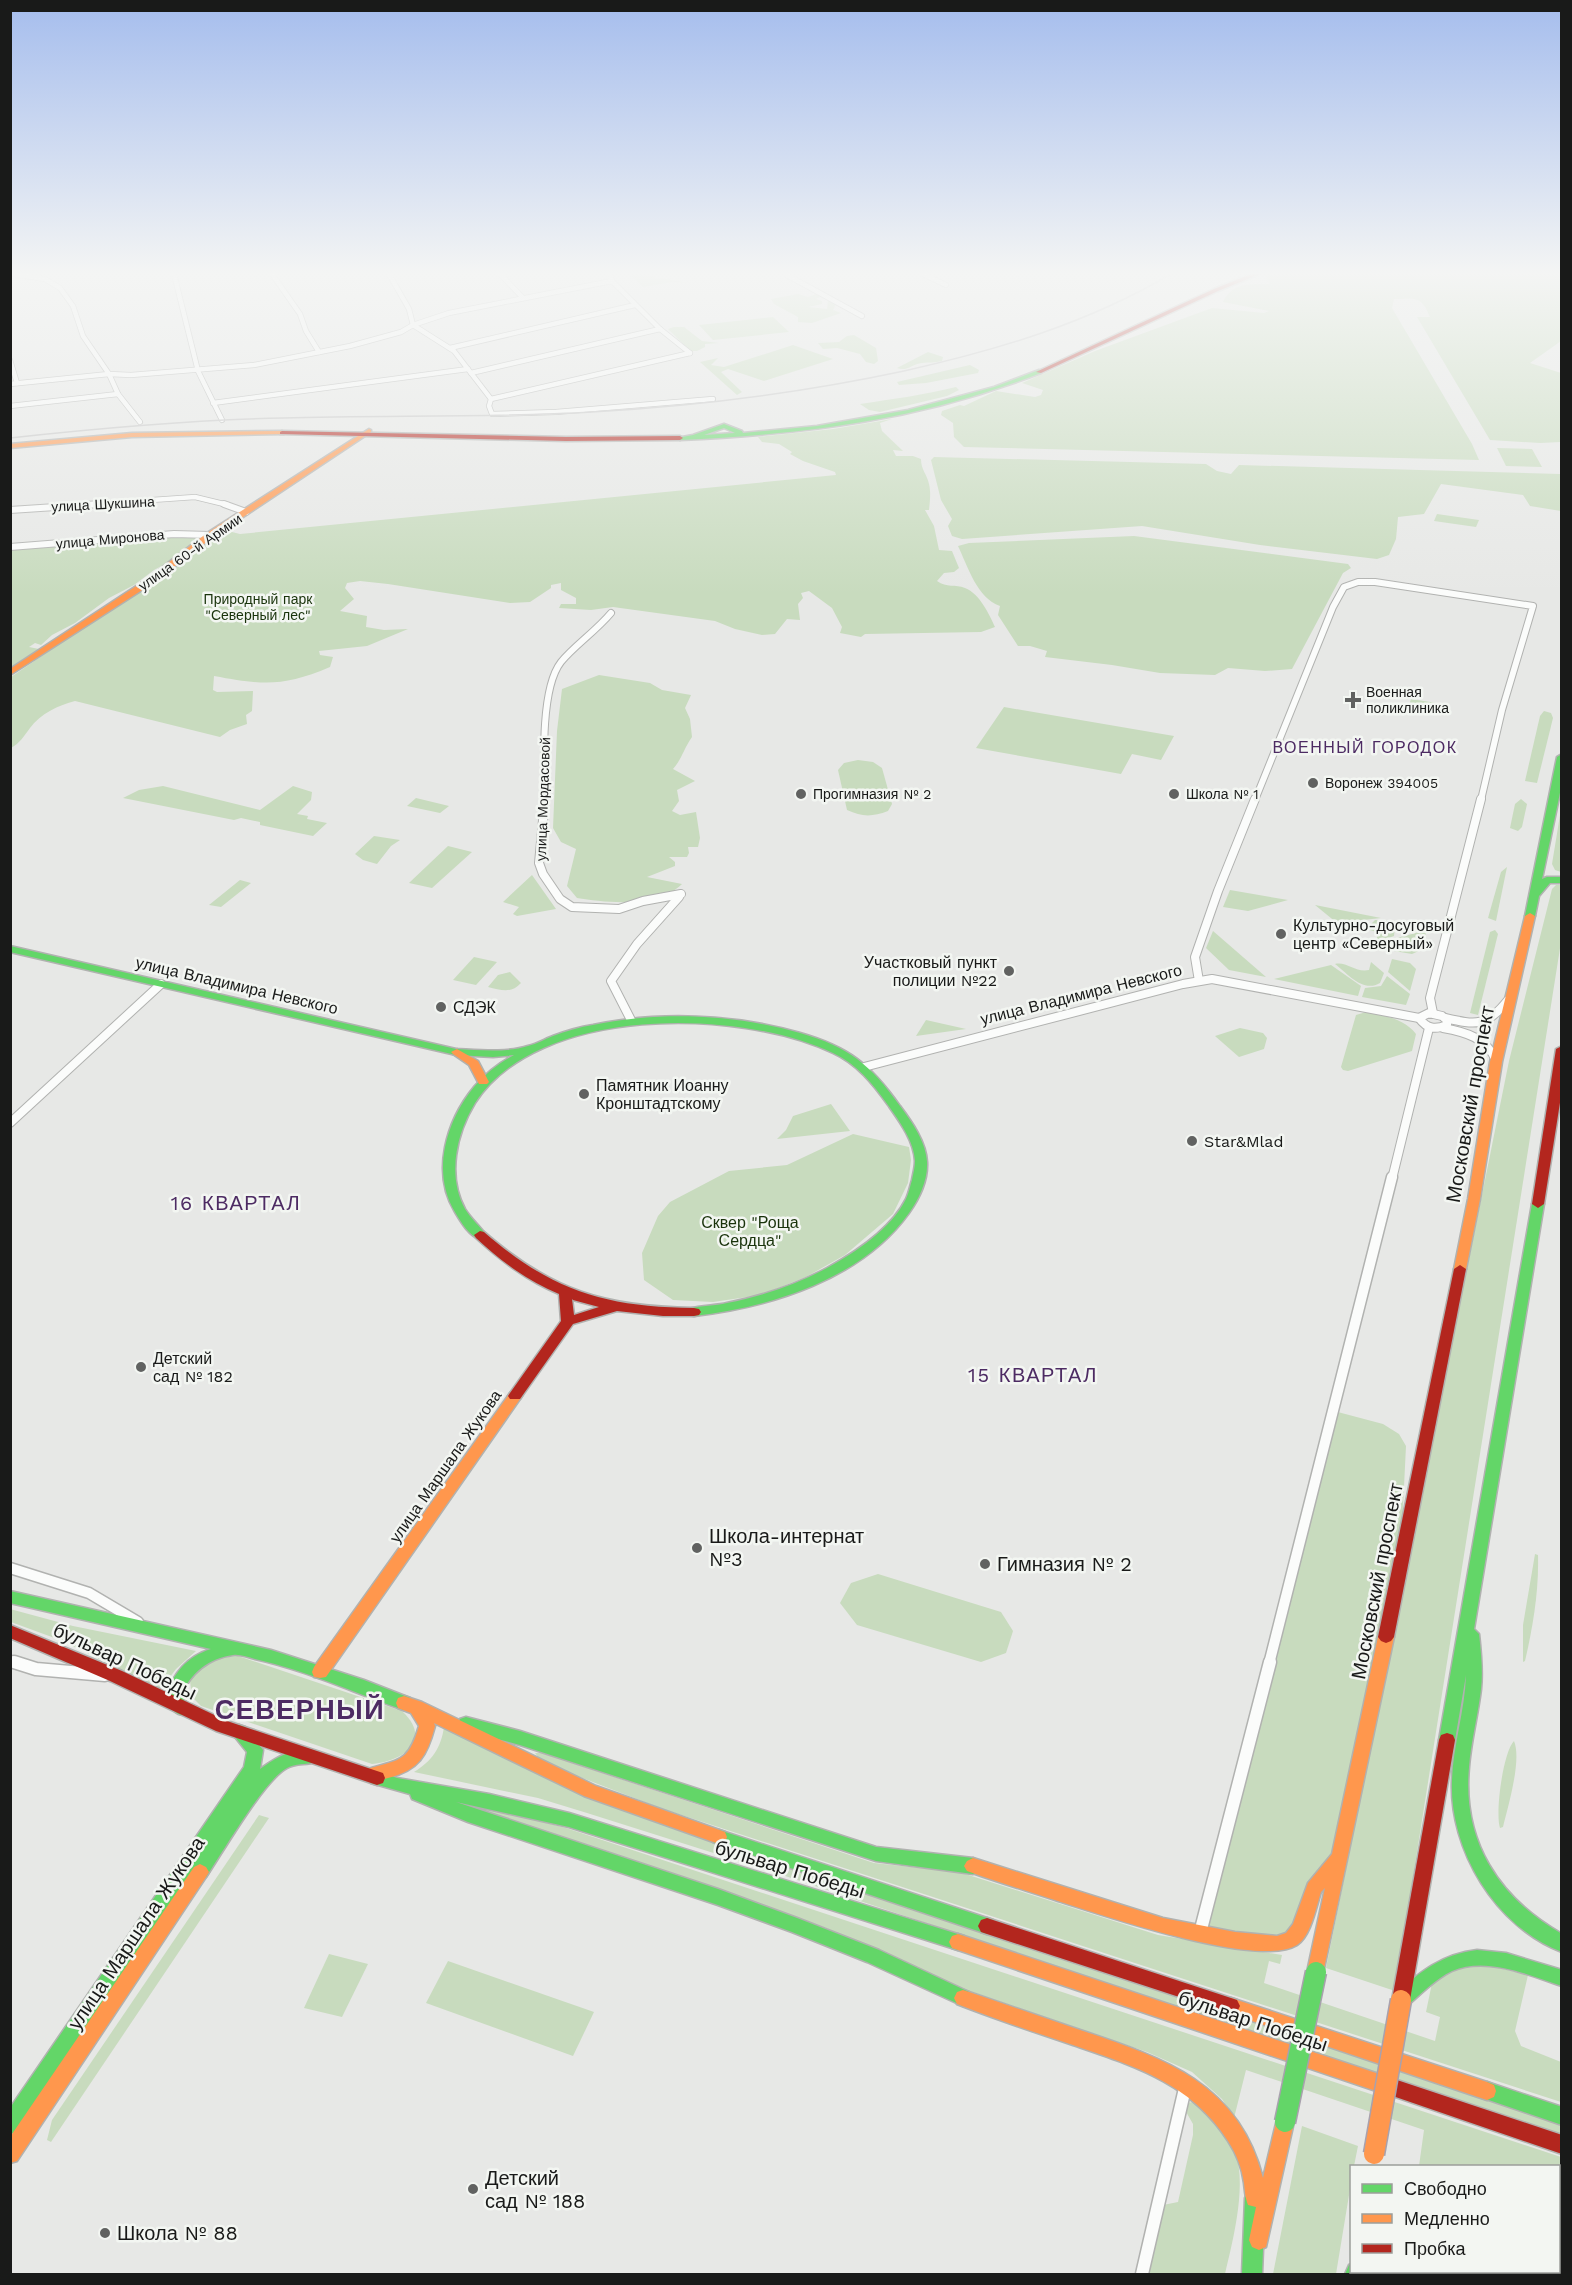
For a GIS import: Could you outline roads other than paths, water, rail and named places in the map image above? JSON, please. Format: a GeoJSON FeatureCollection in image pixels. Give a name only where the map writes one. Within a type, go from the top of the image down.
{"type":"FeatureCollection","features":[{"type":"Feature","properties":{"kind":"main road"},"geometry":{"type":"LineString","coordinates":[[366,433],[605,436],[737,434],[861,418],[943,400],[999,381]]}},
{"type":"Feature","properties":{"kind":"main road"},"geometry":{"type":"LineString","coordinates":[[10,445],[154,432],[228,429],[594,440],[737,434],[867,420],[978,394],[1017,381]]}},
{"type":"Feature","properties":{"kind":"main road","name":"улица 60-й Армии"},"geometry":{"type":"LineString","coordinates":[[10,673],[150,581],[210,535],[366,433]]}},
{"type":"Feature","properties":{"kind":"main road","name":"Московский проспект"},"geometry":{"type":"LineString","coordinates":[[1252,2274],[1342,1855],[1474,1199],[1496,1062],[1535,894],[1562,758]]}},
{"type":"Feature","properties":{"kind":"main road"},"geometry":{"type":"LineString","coordinates":[[1542,861],[1552,872],[1562,878]]}},
{"type":"Feature","properties":{"kind":"main road"},"geometry":{"type":"LineString","coordinates":[[1535,894],[1547,880],[1562,878]]}},
{"type":"Feature","properties":{"kind":"main road","name":"улица Владимира Невского"},"geometry":{"type":"LineString","coordinates":[[10,949],[456,1052],[493,1054],[532,1049]]}},
{"type":"Feature","properties":{"kind":"main road","name":"улица Владимира Невского"},"geometry":{"type":"LineString","coordinates":[[631,1020],[710,1021],[751,1026],[821,1044],[864,1067],[884,1090],[910,1130],[918,1148],[921,1170],[918,1188],[909,1205],[875,1242],[842,1266],[772,1299],[726,1310],[674,1313],[616,1307],[565,1293],[512,1263],[467,1221],[452,1197],[448,1176],[449,1154],[455,1132],[476,1091],[501,1066],[532,1049],[594,1027],[631,1020]]}},
{"type":"Feature","properties":{"kind":"main road"},"geometry":{"type":"LineString","coordinates":[[1375,2162],[1532,1240],[1562,1049]]}},
{"type":"Feature","properties":{"kind":"main road","name":"улица Владимира Невского"},"geometry":{"type":"LineString","coordinates":[[456,1052],[474,1063],[483,1082]]}},
{"type":"Feature","properties":{"kind":"main road"},"geometry":{"type":"LineString","coordinates":[[565,1293],[568,1321],[616,1307]]}},
{"type":"Feature","properties":{"kind":"main road","name":"улица Маршала Жукова"},"geometry":{"type":"LineString","coordinates":[[320,1672],[568,1321]]}},
{"type":"Feature","properties":{"kind":"main road","name":"бульвар Победы"},"geometry":{"type":"LineString","coordinates":[[10,1597],[236,1647],[320,1672],[446,1719],[517,1758],[592,1792],[737,1843],[1562,2116]]}},
{"type":"Feature","properties":{"kind":"main road"},"geometry":{"type":"LineString","coordinates":[[1469,1611],[1474,1676],[1459,1776],[1461,1802],[1472,1848],[1486,1882],[1501,1901],[1541,1934],[1562,1944]]}},
{"type":"Feature","properties":{"kind":"main road","name":"бульвар Победы"},"geometry":{"type":"LineString","coordinates":[[10,1631],[116,1676],[182,1709],[239,1732],[369,1776],[397,1785],[489,1801],[580,1824],[954,1941],[1562,2145]]}},
{"type":"Feature","properties":{"kind":"main road"},"geometry":{"type":"LineString","coordinates":[[182,1709],[173,1697],[177,1681],[191,1665],[208,1654],[236,1647]]}},
{"type":"Feature","properties":{"kind":"main road"},"geometry":{"type":"LineString","coordinates":[[369,1776],[398,1771],[413,1761],[423,1747],[427,1726],[416,1707]]}},
{"type":"Feature","properties":{"kind":"main road"},"geometry":{"type":"LineString","coordinates":[[446,1719],[520,1738],[876,1854],[976,1866],[1163,1926],[1260,1943],[1277,1944],[1292,1939],[1300,1928],[1314,1888],[1342,1855]]}},
{"type":"Feature","properties":{"kind":"main road","name":"улица Маршала Жукова"},"geometry":{"type":"LineString","coordinates":[[10,2125],[252,1769],[255,1750],[239,1732]]}},
{"type":"Feature","properties":{"kind":"main road","name":"улица Маршала Жукова"},"geometry":{"type":"LineString","coordinates":[[10,2154],[266,1774],[285,1760],[311,1756]]}},
{"type":"Feature","properties":{"kind":"main road"},"geometry":{"type":"LineString","coordinates":[[397,1785],[468,1815],[718,1897],[796,1926],[873,1956],[954,1995],[1148,2063],[1186,2083],[1220,2115],[1244,2147],[1255,2190],[1252,2274]]}},
{"type":"Feature","properties":{"kind":"main road"},"geometry":{"type":"LineString","coordinates":[[1401,2000],[1435,1972],[1451,1963],[1468,1958],[1526,1966],[1562,1978]]}},
{"type":"Feature","properties":{"kind":"street"},"geometry":{"type":"LineString","coordinates":[[14,384],[46,381]]}},
{"type":"Feature","properties":{"kind":"street"},"geometry":{"type":"LineString","coordinates":[[112,381],[118,394],[140,422]]}},
{"type":"Feature","properties":{"kind":"street"},"geometry":{"type":"LineString","coordinates":[[203,381],[222,420]]}},
{"type":"Feature","properties":{"kind":"street"},"geometry":{"type":"LineString","coordinates":[[213,403],[393,381]]}},
{"type":"Feature","properties":{"kind":"street"},"geometry":{"type":"LineString","coordinates":[[477,381],[491,399]]}},
{"type":"Feature","properties":{"kind":"street"},"geometry":{"type":"LineString","coordinates":[[491,399],[570,381]]}},
{"type":"Feature","properties":{"kind":"street"},"geometry":{"type":"LineString","coordinates":[[10,406],[118,394]]}},
{"type":"Feature","properties":{"kind":"street"},"geometry":{"type":"LineString","coordinates":[[491,399],[489,406],[492,414],[556,412],[713,399]]}},
{"type":"Feature","properties":{"kind":"street","name":"улица Шукшина"},"geometry":{"type":"LineString","coordinates":[[10,510],[195,497],[246,512]]}},
{"type":"Feature","properties":{"kind":"street","name":"улица Миронова"},"geometry":{"type":"LineString","coordinates":[[10,547],[174,534],[210,535]]}},
{"type":"Feature","properties":{"kind":"street","name":"улица Владимира Невского"},"geometry":{"type":"LineString","coordinates":[[864,1067],[1199,981],[1195,957],[1218,891],[1333,608],[1344,587],[1358,582],[1375,582],[1533,606],[1502,710],[1466,866],[1433,986],[1430,1005],[1433,1013]]}},
{"type":"Feature","properties":{"kind":"street","name":"улица Мордасовой"},"geometry":{"type":"LineString","coordinates":[[611,613],[597,630],[560,663],[549,692],[544,747],[545,805],[539,862],[543,874],[560,899],[572,907],[619,909],[643,901],[681,894],[668,906]]}},
{"type":"Feature","properties":{"kind":"street"},"geometry":{"type":"LineString","coordinates":[[631,1020],[610,981],[668,906],[660,898]]}},
{"type":"Feature","properties":{"kind":"street"},"geometry":{"type":"LineString","coordinates":[[1199,981],[1226,980],[1419,1018]]}},
{"type":"Feature","properties":{"kind":"street"},"geometry":{"type":"LineString","coordinates":[[10,1123],[161,984]]}},
{"type":"Feature","properties":{"kind":"street"},"geometry":{"type":"LineString","coordinates":[[1419,1018],[1422,1014],[1433,1013],[1467,1023],[1488,1021],[1495,1018],[1509,999]]}},
{"type":"Feature","properties":{"kind":"street"},"geometry":{"type":"LineString","coordinates":[[1419,1018],[1422,1024],[1429,1028],[1443,1028],[1480,1040],[1490,1048],[1496,1062]]}},
{"type":"Feature","properties":{"kind":"street"},"geometry":{"type":"LineString","coordinates":[[1443,1028],[1448,1022],[1445,1018]]}},
{"type":"Feature","properties":{"kind":"street"},"geometry":{"type":"LineString","coordinates":[[1200,1933],[1334,1411],[1429,1028]]}},
{"type":"Feature","properties":{"kind":"street"},"geometry":{"type":"LineString","coordinates":[[10,1568],[89,1593],[149,1628]]}},
{"type":"Feature","properties":{"kind":"street"},"geometry":{"type":"LineString","coordinates":[[10,1661],[36,1669],[116,1676]]}},
{"type":"Feature","properties":{"kind":"street"},"geometry":{"type":"LineString","coordinates":[[1142,2274],[1186,2083]]}},
{"type":"Feature","properties":{"kind":"railway"},"geometry":{"type":"LineString","coordinates":[[10,438],[146,425],[249,419],[592,412],[710,402],[855,381]]}},
{"type":"Feature","properties":{"kind":"place","name":"Военная поликлиника"},"geometry":{"type":"Point","coordinates":[1353,700]}},
{"type":"Feature","properties":{"kind":"place","name":"Воронеж 394005"},"geometry":{"type":"Point","coordinates":[1313,783]}},
{"type":"Feature","properties":{"kind":"place","name":"Прогимназия № 2"},"geometry":{"type":"Point","coordinates":[801,794]}},
{"type":"Feature","properties":{"kind":"place","name":"Школа № 1"},"geometry":{"type":"Point","coordinates":[1174,794]}},
{"type":"Feature","properties":{"kind":"place","name":"Культурно-досуговый центр «Северный»"},"geometry":{"type":"Point","coordinates":[1281,934]}},
{"type":"Feature","properties":{"kind":"place","name":"Участковый пункт полиции №22"},"geometry":{"type":"Point","coordinates":[1009,971]}},
{"type":"Feature","properties":{"kind":"place","name":"СДЭК"},"geometry":{"type":"Point","coordinates":[441,1007]}},
{"type":"Feature","properties":{"kind":"place","name":"Памятник Иоанну Кронштадтскому"},"geometry":{"type":"Point","coordinates":[584,1094]}},
{"type":"Feature","properties":{"kind":"place","name":"Star&Mlad"},"geometry":{"type":"Point","coordinates":[1192,1141]}},
{"type":"Feature","properties":{"kind":"place","name":"Детский сад № 182"},"geometry":{"type":"Point","coordinates":[141,1367]}},
{"type":"Feature","properties":{"kind":"place","name":"Школа-интернат №3"},"geometry":{"type":"Point","coordinates":[697,1548]}},
{"type":"Feature","properties":{"kind":"place","name":"Гимназия № 2"},"geometry":{"type":"Point","coordinates":[985,1564]}},
{"type":"Feature","properties":{"kind":"place","name":"Детский сад № 188"},"geometry":{"type":"Point","coordinates":[473,2189]}},
{"type":"Feature","properties":{"kind":"place","name":"Школа № 88"},"geometry":{"type":"Point","coordinates":[105,2233]}},
{"type":"Feature","properties":{"kind":"district","name":"ВОЕННЫЙ ГОРОДОК"},"geometry":{"type":"Point","coordinates":[1365,747]}},
{"type":"Feature","properties":{"kind":"district","name":"16 КВАРТАЛ"},"geometry":{"type":"Point","coordinates":[236,1203]}},
{"type":"Feature","properties":{"kind":"district","name":"15 КВАРТАЛ"},"geometry":{"type":"Point","coordinates":[1033,1375]}},
{"type":"Feature","properties":{"kind":"district","name":"СЕВЕРНЫЙ"},"geometry":{"type":"Point","coordinates":[300,1710]}},
{"type":"Feature","properties":{"kind":"park label","name":"Природный парк \"Северный лес\""},"geometry":{"type":"Point","coordinates":[258,608]}},
{"type":"Feature","properties":{"kind":"park label","name":"Сквер \"Роща Сердца\""},"geometry":{"type":"Point","coordinates":[750,1231]}}]}
